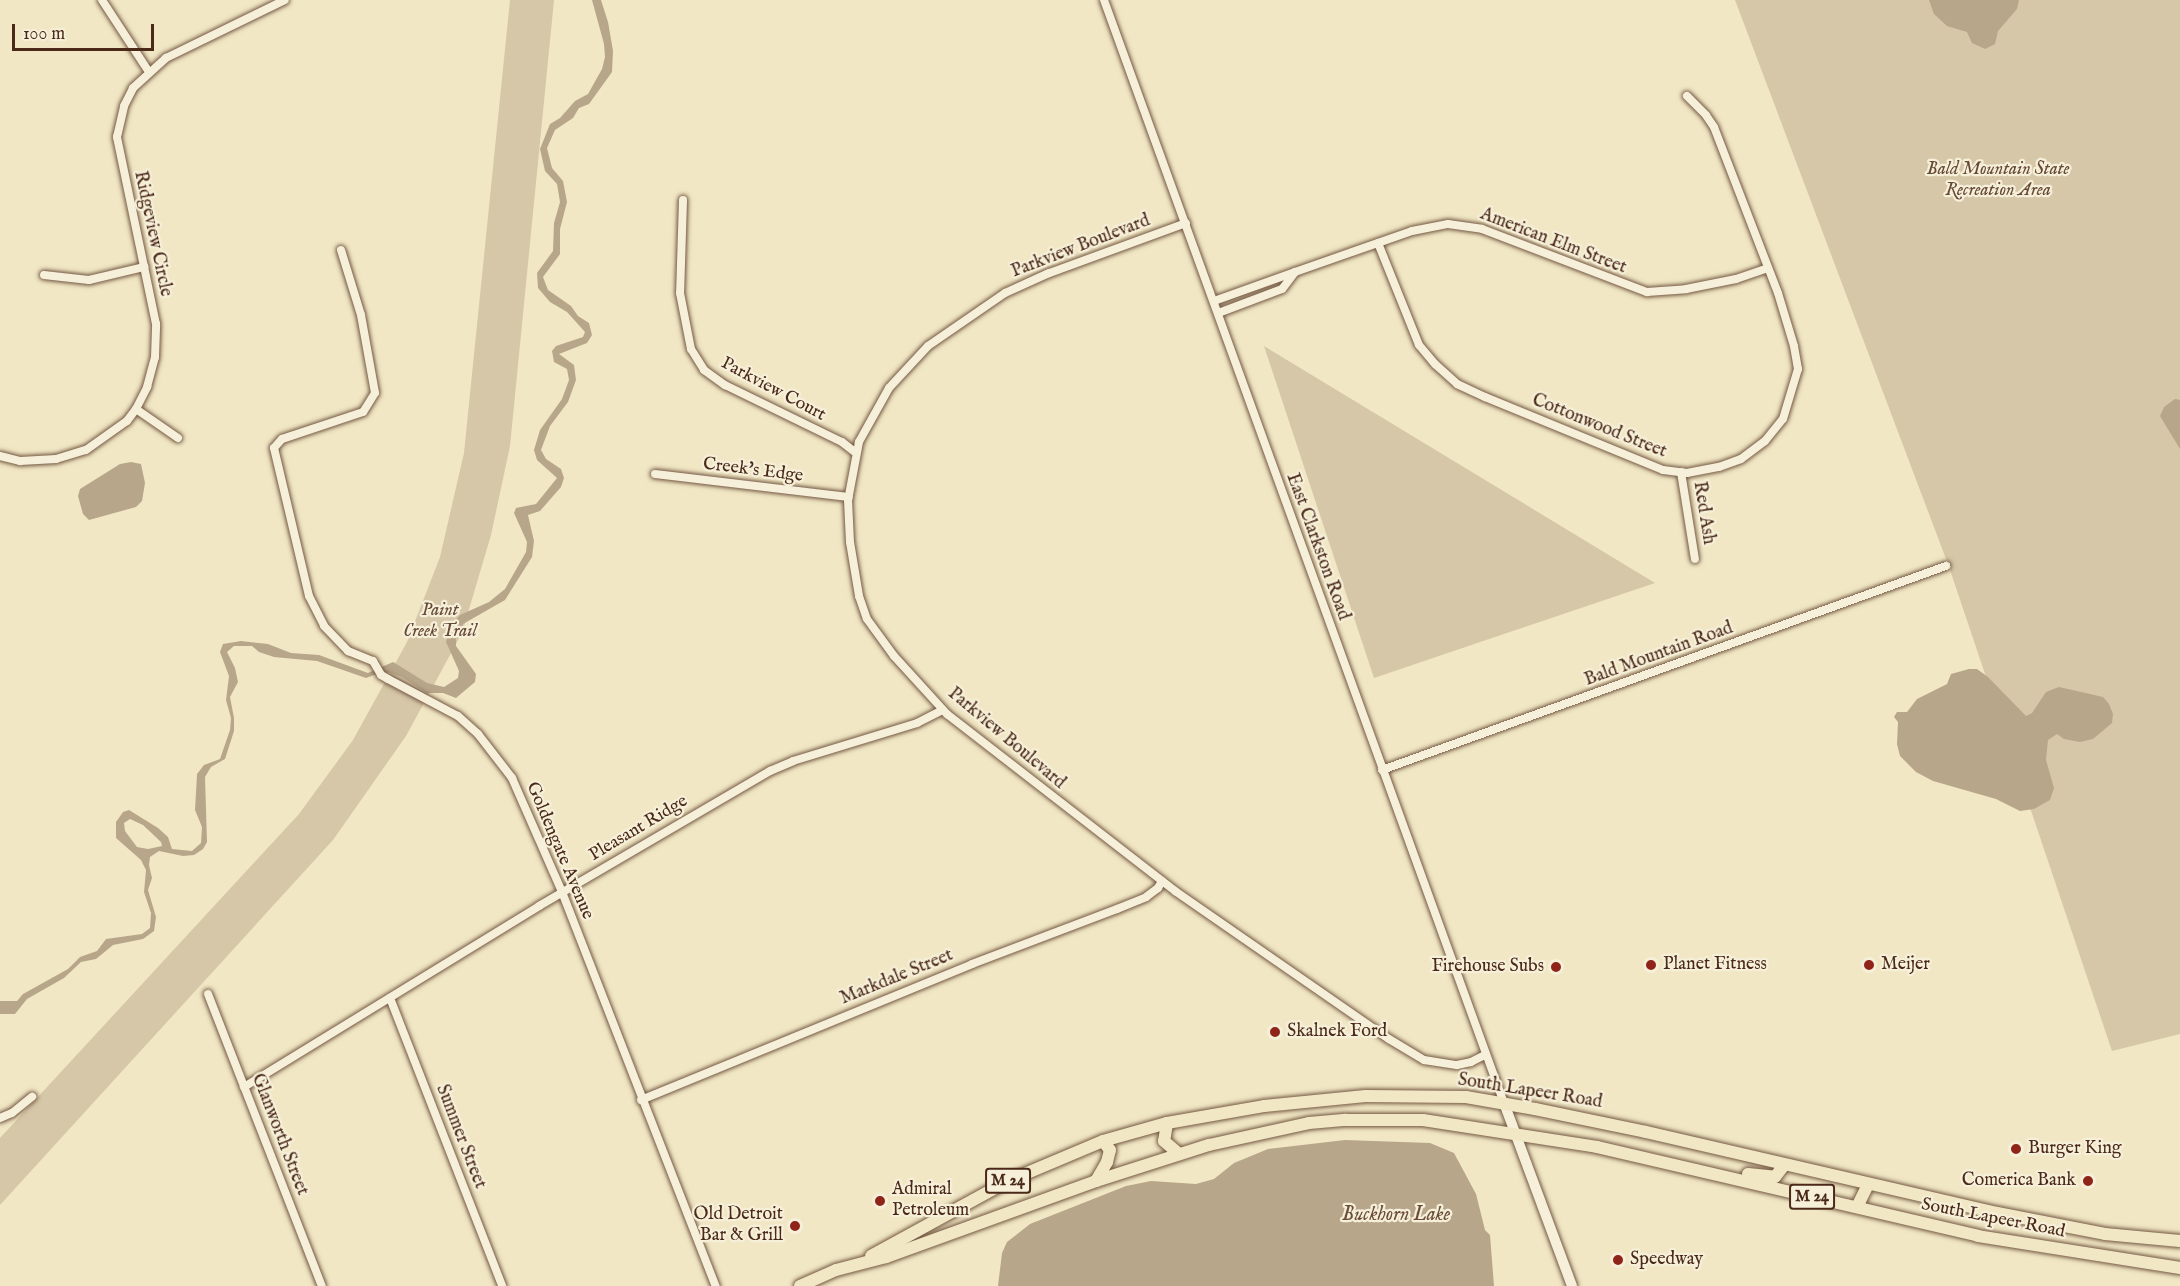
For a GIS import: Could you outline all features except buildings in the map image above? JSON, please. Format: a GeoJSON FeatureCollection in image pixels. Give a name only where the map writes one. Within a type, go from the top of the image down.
{"type":"FeatureCollection","features":[{"type":"Feature","properties":{"kind":"main road","name":"South Lapeer Road"},"geometry":{"type":"LineString","coordinates":[[800,1286],[859,1262],[1008,1181],[1103,1142],[1167,1123],[1264,1106],[1352,1096],[1466,1097],[1503,1103],[1625,1127],[1868,1184],[2105,1234],[2180,1241]]}},
{"type":"Feature","properties":{"kind":"main road"},"geometry":{"type":"LineString","coordinates":[[1503,1103],[1572,1286]]}},
{"type":"Feature","properties":{"kind":"main road","name":"South Lapeer Road"},"geometry":{"type":"LineString","coordinates":[[859,1262],[886,1257],[1096,1181],[1179,1154],[1310,1123],[1346,1120],[1423,1120],[1515,1133],[1645,1158],[1978,1236],[2180,1268]]}},
{"type":"Feature","properties":{"kind":"main road"},"geometry":{"type":"LineString","coordinates":[[1167,1123],[1164,1141],[1179,1154]]}},
{"type":"Feature","properties":{"kind":"main road"},"geometry":{"type":"LineString","coordinates":[[1096,1181],[1107,1162],[1110,1150],[1103,1142]]}},
{"type":"Feature","properties":{"kind":"main road"},"geometry":{"type":"LineString","coordinates":[[1645,1158],[1664,1155],[1768,1177],[1780,1173],[1784,1165]]}},
{"type":"Feature","properties":{"kind":"main road"},"geometry":{"type":"LineString","coordinates":[[1857,1207],[1868,1184]]}},
{"type":"Feature","properties":{"kind":"street"},"geometry":{"type":"LineString","coordinates":[[102,0],[148,72]]}},
{"type":"Feature","properties":{"kind":"street","name":"Ridgeview Circle"},"geometry":{"type":"LineString","coordinates":[[0,456],[20,461],[56,459],[86,450],[127,421],[136,409],[147,387],[155,357],[156,324],[117,137],[128,97],[148,72],[166,58],[285,0]]}},
{"type":"Feature","properties":{"kind":"street","name":"East Clarkston Road"},"geometry":{"type":"LineString","coordinates":[[1104,0],[1503,1103]]}},
{"type":"Feature","properties":{"kind":"street","name":"Cottonwood Street"},"geometry":{"type":"LineString","coordinates":[[1378,243],[1419,345],[1457,384],[1621,455],[1663,470],[1681,472],[1719,467],[1741,459],[1765,441],[1783,419],[1798,369],[1788,321],[1714,127],[1707,115],[1687,96]]}},
{"type":"Feature","properties":{"kind":"street","name":"Parkview Court"},"geometry":{"type":"LineString","coordinates":[[682,200],[680,293],[691,349],[704,370],[725,385],[842,442],[855,452]]}},
{"type":"Feature","properties":{"kind":"street","name":"Parkview Boulevard"},"geometry":{"type":"LineString","coordinates":[[1186,223],[1040,277],[984,306],[928,346],[889,388],[855,452],[849,496],[854,571],[867,619],[894,656],[943,710],[1162,881],[1389,1039],[1424,1060],[1457,1065],[1472,1062],[1485,1055]]}},
{"type":"Feature","properties":{"kind":"street","name":"American Elm Street"},"geometry":{"type":"LineString","coordinates":[[1214,301],[1378,243],[1431,227],[1469,225],[1647,292],[1686,289],[1736,279],[1768,268]]}},
{"type":"Feature","properties":{"kind":"street","name":"Goldengate Avenue"},"geometry":{"type":"LineString","coordinates":[[341,250],[361,315],[375,393],[363,412],[282,439],[274,448],[309,596],[324,626],[348,651],[373,662],[381,675],[458,716],[478,734],[512,778],[562,892],[641,1100],[716,1286]]}},
{"type":"Feature","properties":{"kind":"street"},"geometry":{"type":"LineString","coordinates":[[44,275],[89,280],[144,267]]}},
{"type":"Feature","properties":{"kind":"street","name":"American Elm Street"},"geometry":{"type":"LineString","coordinates":[[1218,312],[1282,289],[1295,272]]}},
{"type":"Feature","properties":{"kind":"street"},"geometry":{"type":"LineString","coordinates":[[136,409],[178,438]]}},
{"type":"Feature","properties":{"kind":"street","name":"Red Ash"},"geometry":{"type":"LineString","coordinates":[[1681,472],[1695,559]]}},
{"type":"Feature","properties":{"kind":"street","name":"Creek's Edge"},"geometry":{"type":"LineString","coordinates":[[655,474],[849,496]]}},
{"type":"Feature","properties":{"kind":"street","name":"Bald Mountain Road"},"geometry":{"type":"LineString","coordinates":[[1382,770],[1946,566]]}},
{"type":"Feature","properties":{"kind":"street","name":"Pleasant Ridge"},"geometry":{"type":"LineString","coordinates":[[244,1088],[562,892],[770,771],[793,761],[917,723],[943,710]]}},
{"type":"Feature","properties":{"kind":"street","name":"Markdale Street"},"geometry":{"type":"LineString","coordinates":[[641,1100],[972,964],[1146,897],[1158,888],[1162,881]]}},
{"type":"Feature","properties":{"kind":"street","name":"Glanworth Street"},"geometry":{"type":"LineString","coordinates":[[208,994],[322,1286]]}},
{"type":"Feature","properties":{"kind":"street","name":"Summer Street"},"geometry":{"type":"LineString","coordinates":[[390,998],[502,1286]]}},
{"type":"Feature","properties":{"kind":"street"},"geometry":{"type":"LineString","coordinates":[[0,1118],[12,1113],[32,1097]]}},
{"type":"Feature","properties":{"kind":"green space","name":"Paint Creek Trail"},"geometry":{"type":"Polygon","coordinates":[[[510,0],[554,0],[510,446],[491,535],[462,633],[406,736],[333,840],[0,1205],[0,1138],[299,814],[353,740],[407,642],[440,557],[464,453],[510,0]]]}},
{"type":"Feature","properties":{"kind":"green space","name":"Bald Mountain State Recreation Area"},"geometry":{"type":"Polygon","coordinates":[[[1735,0],[2180,0],[2180,1034],[2112,1051],[1949,567],[1735,0]]]}},
{"type":"Feature","properties":{"kind":"green space"},"geometry":{"type":"Polygon","coordinates":[[[1264,346],[1655,583],[1374,678],[1264,346]]]}},
{"type":"Feature","properties":{"kind":"water"},"geometry":{"type":"Polygon","coordinates":[[[592,0],[601,0],[608,22],[613,51],[612,72],[589,104],[579,108],[573,118],[555,130],[547,148],[552,168],[563,181],[567,202],[560,229],[560,254],[543,277],[548,290],[571,306],[578,316],[589,323],[592,335],[587,343],[559,354],[574,365],[576,380],[568,402],[550,426],[541,450],[546,459],[561,469],[564,478],[561,487],[540,511],[528,515],[534,541],[532,557],[505,600],[463,624],[456,635],[456,646],[476,674],[475,682],[456,698],[443,693],[427,693],[402,677],[391,673],[382,672],[366,678],[317,661],[274,657],[259,652],[252,646],[234,646],[227,652],[235,668],[238,682],[230,697],[234,731],[225,759],[211,767],[205,777],[207,842],[203,849],[194,855],[183,856],[159,851],[150,857],[152,878],[148,890],[156,917],[154,931],[143,939],[113,945],[96,959],[81,962],[64,978],[27,999],[15,1014],[0,1014],[0,1001],[17,1001],[23,994],[68,969],[80,957],[97,951],[106,939],[142,934],[150,928],[151,913],[144,892],[146,870],[141,860],[116,838],[116,822],[123,812],[129,810],[168,837],[172,849],[192,851],[201,843],[202,827],[195,810],[197,774],[204,765],[220,759],[230,730],[231,718],[226,700],[229,676],[220,652],[223,644],[241,641],[268,644],[291,653],[319,655],[368,673],[393,662],[427,683],[444,687],[458,678],[459,671],[446,642],[450,626],[460,615],[489,602],[505,589],[526,552],[527,542],[514,513],[516,508],[536,504],[557,478],[537,460],[534,450],[540,430],[562,399],[569,380],[567,369],[554,362],[552,351],[556,346],[583,337],[585,332],[567,312],[550,302],[538,288],[537,273],[553,251],[554,223],[560,202],[557,184],[545,171],[540,149],[550,124],[560,118],[575,101],[588,94],[602,69],[605,57],[604,44],[592,0]],[[130,819],[124,823],[125,831],[137,847],[148,849],[162,846],[161,842],[143,825],[130,819]]]}},
{"type":"Feature","properties":{"kind":"water"},"geometry":{"type":"Polygon","coordinates":[[[1929,0],[2019,0],[2017,9],[1998,31],[1995,44],[1985,49],[1972,43],[1967,32],[1947,26],[1934,14],[1929,0]]]}},
{"type":"Feature","properties":{"kind":"water"},"geometry":{"type":"Polygon","coordinates":[[[2175,399],[2180,400],[2180,449],[2160,416],[2164,407],[2175,399]]]}},
{"type":"Feature","properties":{"kind":"water"},"geometry":{"type":"Polygon","coordinates":[[[131,462],[141,464],[145,483],[142,501],[136,507],[89,520],[83,514],[78,496],[80,489],[120,464],[131,462]]]}},
{"type":"Feature","properties":{"kind":"water"},"geometry":{"type":"Polygon","coordinates":[[[1977,669],[1988,677],[2026,716],[2032,713],[2046,692],[2059,687],[2103,697],[2109,704],[2113,714],[2112,723],[2093,739],[2080,742],[2064,739],[2057,734],[2048,740],[2046,760],[2054,788],[2050,800],[2034,809],[2020,811],[1996,799],[1933,781],[1916,772],[1900,756],[1897,744],[1898,722],[1894,717],[1897,712],[1907,712],[1917,699],[1947,684],[1951,674],[1977,669]]]}},
{"type":"Feature","properties":{"kind":"water","name":"Buckhorn Lake"},"geometry":{"type":"Polygon","coordinates":[[[1345,1140],[1430,1143],[1454,1153],[1476,1194],[1485,1230],[1490,1235],[1494,1286],[998,1286],[1002,1253],[1007,1242],[1030,1224],[1126,1186],[1151,1181],[1196,1184],[1214,1179],[1234,1163],[1268,1149],[1345,1140]]]}},
{"type":"Feature","properties":{"kind":"place","name":"Planet Fitness"},"geometry":{"type":"Point","coordinates":[1651,965]}},
{"type":"Feature","properties":{"kind":"place","name":"Meijer"},"geometry":{"type":"Point","coordinates":[1869,965]}},
{"type":"Feature","properties":{"kind":"place","name":"Firehouse Subs"},"geometry":{"type":"Point","coordinates":[1556,967]}},
{"type":"Feature","properties":{"kind":"place","name":"Skalnek Ford"},"geometry":{"type":"Point","coordinates":[1275,1032]}},
{"type":"Feature","properties":{"kind":"place","name":"Burger King"},"geometry":{"type":"Point","coordinates":[2016,1149]}},
{"type":"Feature","properties":{"kind":"place","name":"Comerica Bank"},"geometry":{"type":"Point","coordinates":[2088,1181]}},
{"type":"Feature","properties":{"kind":"place","name":"Admiral Petroleum"},"geometry":{"type":"Point","coordinates":[880,1201]}},
{"type":"Feature","properties":{"kind":"place","name":"Old Detroit Bar & Grill"},"geometry":{"type":"Point","coordinates":[795,1226]}},
{"type":"Feature","properties":{"kind":"place","name":"Speedway"},"geometry":{"type":"Point","coordinates":[1618,1260]}}]}
